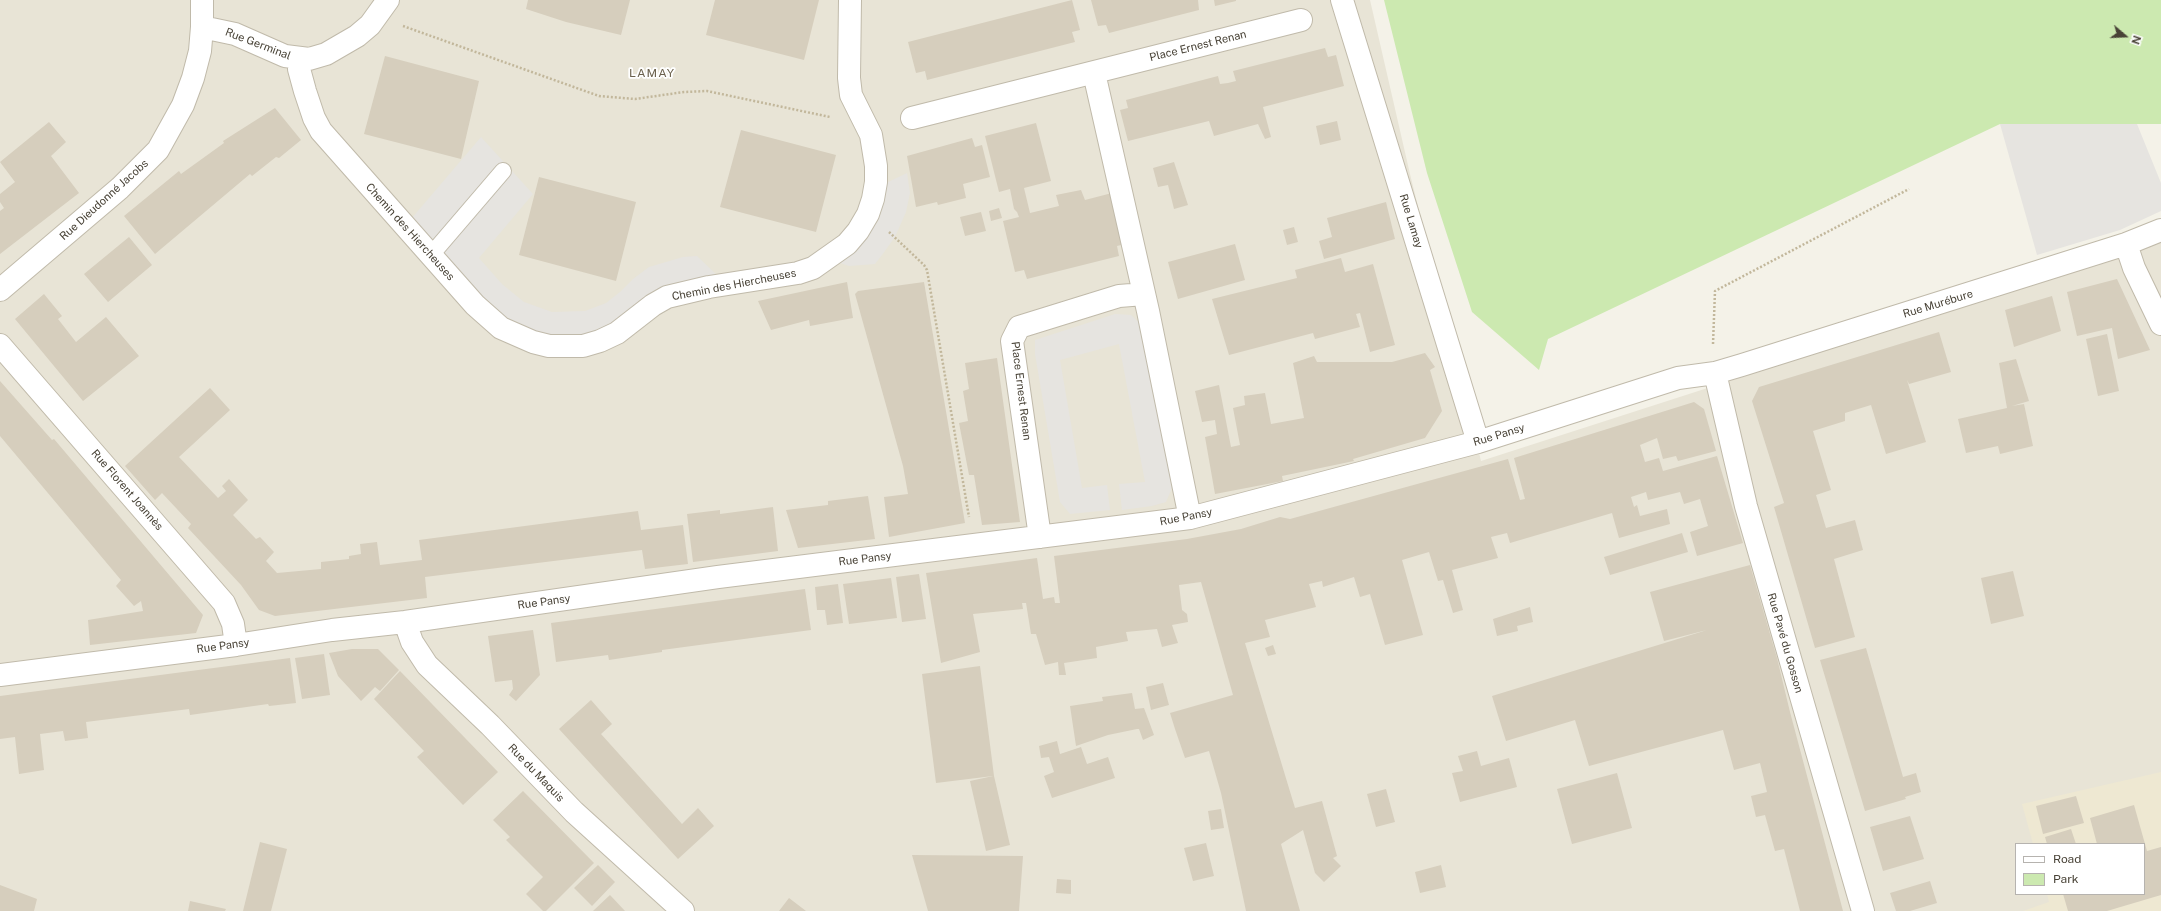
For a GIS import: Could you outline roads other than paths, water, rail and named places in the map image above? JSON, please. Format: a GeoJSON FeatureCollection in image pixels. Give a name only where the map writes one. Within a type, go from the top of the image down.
{"type":"FeatureCollection","features":[{"type":"Feature","properties":{"kind":"street","name":"Rue Dieudonné Jacobs"},"geometry":{"type":"LineString","coordinates":[[0,290],[120,188],[158,150],[184,105],[193,78],[200,51],[202,0]]}},
{"type":"Feature","properties":{"kind":"street","name":"Chemin des Hiercheuses"},"geometry":{"type":"LineString","coordinates":[[300,58],[299,69],[305,91],[314,118],[322,131],[475,305],[501,328],[533,342],[549,346],[582,346],[600,341],[617,333],[653,305],[667,297],[709,287],[798,273],[813,268],[846,244],[858,231],[868,212],[876,182],[876,166],[875,150],[867,127],[851,95],[850,0]]}},
{"type":"Feature","properties":{"kind":"street","name":"Rue Lamay"},"geometry":{"type":"LineString","coordinates":[[1342,0],[1478,442]]}},
{"type":"Feature","properties":{"kind":"street","name":"Rue Germinal"},"geometry":{"type":"LineString","coordinates":[[202,27],[229,32],[271,48],[285,56],[309,59],[326,54],[343,46],[370,25],[384,6]]}},
{"type":"Feature","properties":{"kind":"street","name":"Place Ernest Renan"},"geometry":{"type":"LineString","coordinates":[[912,118],[1301,20]]}},
{"type":"Feature","properties":{"kind":"street"},"geometry":{"type":"LineString","coordinates":[[1094,73],[1144,294],[1190,518]]}},
{"type":"Feature","properties":{"kind":"street","name":"Rue Murébure"},"geometry":{"type":"LineString","coordinates":[[1714,373],[2126,244],[2161,230]]}},
{"type":"Feature","properties":{"kind":"street"},"geometry":{"type":"LineString","coordinates":[[2126,244],[2134,268],[2161,324]]}},
{"type":"Feature","properties":{"kind":"street","name":"Place Ernest Renan"},"geometry":{"type":"LineString","coordinates":[[1040,538],[1012,340],[1019,327],[1119,296],[1144,294]]}},
{"type":"Feature","properties":{"kind":"street","name":"Rue Florent Joannès"},"geometry":{"type":"LineString","coordinates":[[0,345],[224,603],[233,624],[236,645]]}},
{"type":"Feature","properties":{"kind":"street","name":"Rue Pansy"},"geometry":{"type":"LineString","coordinates":[[0,675],[236,645],[332,630],[405,622],[718,577],[1040,538],[1190,518],[1478,442],[1678,378],[1714,373]]}},
{"type":"Feature","properties":{"kind":"street","name":"Rue Pavé du Gosson"},"geometry":{"type":"LineString","coordinates":[[1714,373],[1746,506],[1863,911]]}},
{"type":"Feature","properties":{"kind":"street","name":"Rue du Maquis"},"geometry":{"type":"LineString","coordinates":[[405,622],[412,642],[428,665],[490,725],[574,812],[683,911]]}},
{"type":"Feature","properties":{"kind":"lane"},"geometry":{"type":"LineString","coordinates":[[431,255],[503,171]]}},
{"type":"Feature","properties":{"kind":"district","name":"LAMAY"},"geometry":{"type":"Point","coordinates":[652,73]}}]}
